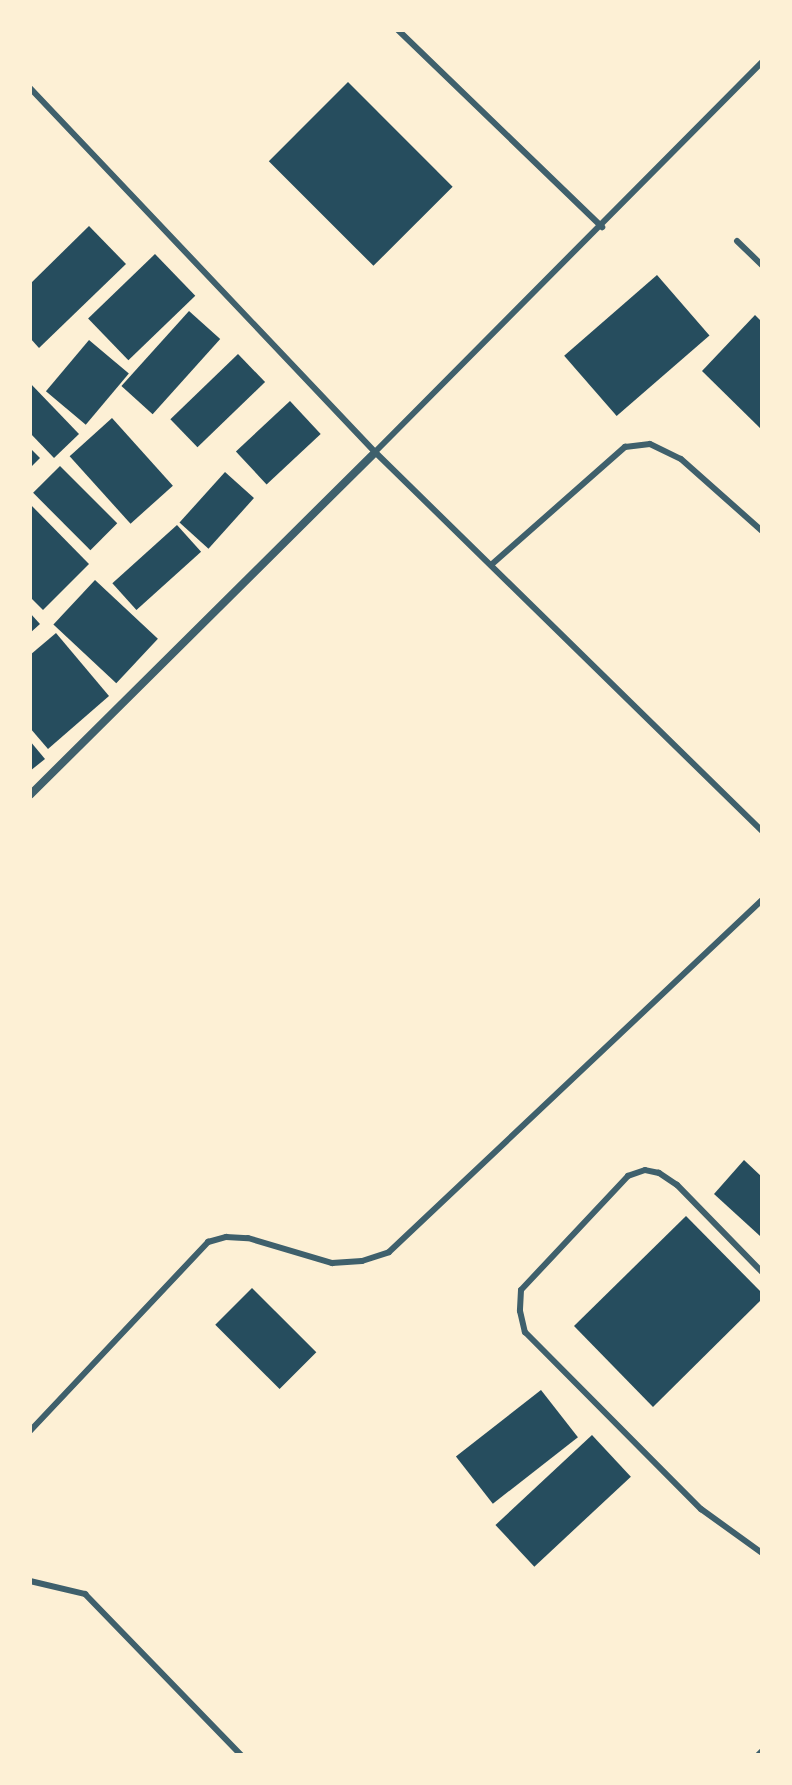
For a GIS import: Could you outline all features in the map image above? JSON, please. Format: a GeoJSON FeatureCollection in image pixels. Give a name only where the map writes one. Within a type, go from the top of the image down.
{"type":"FeatureCollection","features":[{"type":"Feature","properties":{"kind":"street"},"geometry":{"type":"LineString","coordinates":[[30,795],[375,452]]}},
{"type":"Feature","properties":{"kind":"lane"},"geometry":{"type":"LineString","coordinates":[[398,30],[602,227]]}},
{"type":"Feature","properties":{"kind":"lane"},"geometry":{"type":"LineString","coordinates":[[375,452],[602,227],[762,62]]}},
{"type":"Feature","properties":{"kind":"lane"},"geometry":{"type":"LineString","coordinates":[[30,88],[375,452],[762,831]]}},
{"type":"Feature","properties":{"kind":"lane"},"geometry":{"type":"LineString","coordinates":[[737,241],[762,265]]}},
{"type":"Feature","properties":{"kind":"lane"},"geometry":{"type":"LineString","coordinates":[[491,565],[625,447],[650,444],[681,459],[762,531]]}},
{"type":"Feature","properties":{"kind":"lane"},"geometry":{"type":"LineString","coordinates":[[30,1431],[208,1242],[226,1237],[248,1238],[332,1263],[362,1261],[389,1252],[762,900]]}},
{"type":"Feature","properties":{"kind":"lane"},"geometry":{"type":"LineString","coordinates":[[762,1272],[677,1185],[659,1173],[645,1170],[628,1176],[521,1290],[520,1311],[525,1332],[690,1498],[762,1553]]}},
{"type":"Feature","properties":{"kind":"lane"},"geometry":{"type":"LineString","coordinates":[[30,1581],[85,1594],[241,1755]]}},
{"type":"Feature","properties":{"kind":"building"},"geometry":{"type":"Polygon","coordinates":[[[348,82],[453,187],[373,266],[269,161],[348,82]]]}},
{"type":"Feature","properties":{"kind":"building"},"geometry":{"type":"Polygon","coordinates":[[[89,226],[126,264],[39,348],[30,338],[30,284],[89,226]]]}},
{"type":"Feature","properties":{"kind":"building"},"geometry":{"type":"Polygon","coordinates":[[[155,254],[195,296],[128,360],[88,319],[155,254]]]}},
{"type":"Feature","properties":{"kind":"building"},"geometry":{"type":"Polygon","coordinates":[[[657,275],[709,335],[617,416],[564,356],[657,275]]]}},
{"type":"Feature","properties":{"kind":"building"},"geometry":{"type":"Polygon","coordinates":[[[189,311],[220,339],[153,414],[121,386],[189,311]]]}},
{"type":"Feature","properties":{"kind":"building"},"geometry":{"type":"Polygon","coordinates":[[[755,315],[762,322],[762,430],[702,371],[755,315]]]}},
{"type":"Feature","properties":{"kind":"building"},"geometry":{"type":"Polygon","coordinates":[[[89,340],[129,373],[86,425],[46,391],[89,340]]]}},
{"type":"Feature","properties":{"kind":"building"},"geometry":{"type":"Polygon","coordinates":[[[238,354],[265,382],[197,447],[170,419],[238,354]]]}},
{"type":"Feature","properties":{"kind":"building"},"geometry":{"type":"Polygon","coordinates":[[[30,383],[79,434],[54,458],[30,433],[30,383]]]}},
{"type":"Feature","properties":{"kind":"building"},"geometry":{"type":"Polygon","coordinates":[[[290,401],[321,434],[267,484],[236,451],[290,401]]]}},
{"type":"Feature","properties":{"kind":"building"},"geometry":{"type":"Polygon","coordinates":[[[112,418],[173,486],[131,524],[70,456],[112,418]]]}},
{"type":"Feature","properties":{"kind":"building"},"geometry":{"type":"Polygon","coordinates":[[[30,448],[40,458],[30,468],[30,448]]]}},
{"type":"Feature","properties":{"kind":"building"},"geometry":{"type":"Polygon","coordinates":[[[60,466],[117,523],[90,550],[33,493],[60,466]]]}},
{"type":"Feature","properties":{"kind":"building"},"geometry":{"type":"Polygon","coordinates":[[[225,472],[254,498],[208,549],[179,523],[225,472]]]}},
{"type":"Feature","properties":{"kind":"building"},"geometry":{"type":"Polygon","coordinates":[[[30,504],[89,564],[43,610],[30,597],[30,504]]]}},
{"type":"Feature","properties":{"kind":"building"},"geometry":{"type":"Polygon","coordinates":[[[177,525],[201,552],[136,610],[112,583],[177,525]]]}},
{"type":"Feature","properties":{"kind":"building"},"geometry":{"type":"Polygon","coordinates":[[[95,580],[158,639],[116,683],[53,625],[95,580]]]}},
{"type":"Feature","properties":{"kind":"building"},"geometry":{"type":"Polygon","coordinates":[[[30,613],[40,624],[30,633],[30,613]]]}},
{"type":"Feature","properties":{"kind":"building"},"geometry":{"type":"Polygon","coordinates":[[[56,633],[109,696],[48,749],[30,728],[30,655],[56,633]]]}},
{"type":"Feature","properties":{"kind":"building"},"geometry":{"type":"Polygon","coordinates":[[[30,741],[45,759],[30,771],[30,741]]]}},
{"type":"Feature","properties":{"kind":"building"},"geometry":{"type":"Polygon","coordinates":[[[744,1160],[762,1177],[760,1236],[714,1194],[744,1160]]]}},
{"type":"Feature","properties":{"kind":"building"},"geometry":{"type":"Polygon","coordinates":[[[686,1216],[762,1293],[762,1299],[653,1407],[574,1326],[686,1216]]]}},
{"type":"Feature","properties":{"kind":"building"},"geometry":{"type":"Polygon","coordinates":[[[252,1288],[316,1352],[280,1389],[215,1325],[252,1288]]]}},
{"type":"Feature","properties":{"kind":"building"},"geometry":{"type":"Polygon","coordinates":[[[541,1390],[578,1437],[493,1504],[456,1456],[541,1390]]]}},
{"type":"Feature","properties":{"kind":"building"},"geometry":{"type":"Polygon","coordinates":[[[592,1435],[631,1477],[534,1567],[495,1525],[592,1435]]]}}]}
